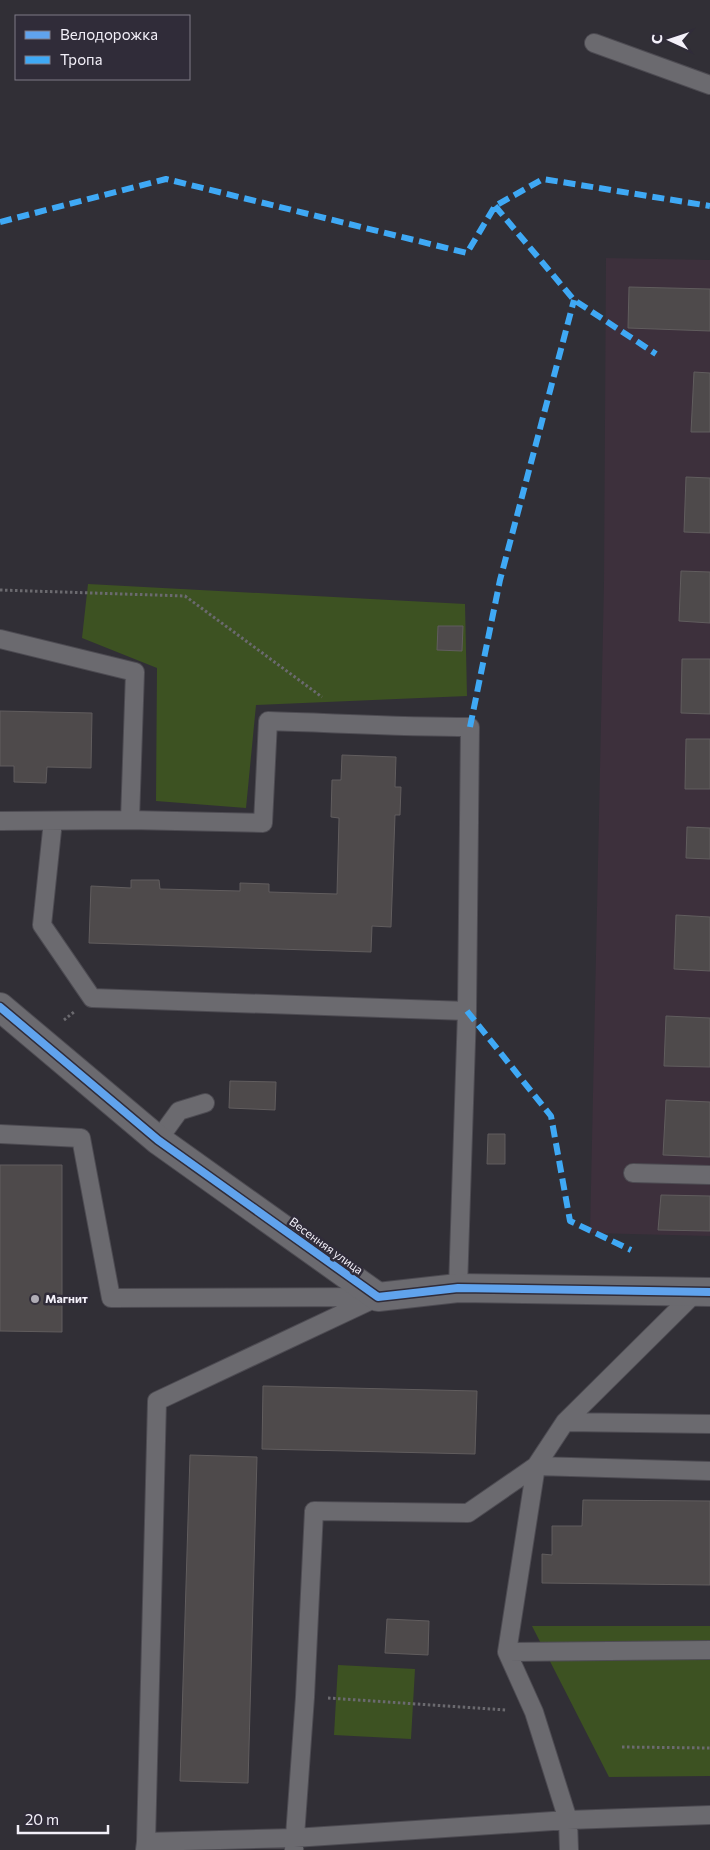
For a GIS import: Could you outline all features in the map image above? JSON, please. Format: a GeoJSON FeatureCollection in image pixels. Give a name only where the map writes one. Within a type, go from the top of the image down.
{"type":"FeatureCollection","features":[{"type":"Feature","properties":{"kind":"street","name":"Весенняя улица"},"geometry":{"type":"LineString","coordinates":[[0,1007],[158,1140],[378,1297]]}},
{"type":"Feature","properties":{"kind":"street"},"geometry":{"type":"LineString","coordinates":[[378,1297],[458,1288],[703,1292]]}},
{"type":"Feature","properties":{"kind":"lane"},"geometry":{"type":"LineString","coordinates":[[594,43],[710,85]]}},
{"type":"Feature","properties":{"kind":"lane"},"geometry":{"type":"LineString","coordinates":[[0,639],[135,672],[130,820]]}},
{"type":"Feature","properties":{"kind":"lane"},"geometry":{"type":"LineString","coordinates":[[0,821],[130,820],[263,823],[268,721],[357,723],[411,727],[470,727],[467,1011],[458,1288]]}},
{"type":"Feature","properties":{"kind":"lane"},"geometry":{"type":"LineString","coordinates":[[53,821],[42,925],[92,998],[467,1011]]}},
{"type":"Feature","properties":{"kind":"lane"},"geometry":{"type":"LineString","coordinates":[[158,1140],[179,1111],[205,1103]]}},
{"type":"Feature","properties":{"kind":"lane"},"geometry":{"type":"LineString","coordinates":[[0,1134],[81,1138],[110,1298],[378,1297]]}},
{"type":"Feature","properties":{"kind":"lane"},"geometry":{"type":"LineString","coordinates":[[633,1173],[710,1175]]}},
{"type":"Feature","properties":{"kind":"lane"},"geometry":{"type":"LineString","coordinates":[[294,1844],[305,1697],[314,1511],[468,1513],[536,1466],[565,1422],[703,1292]]}},
{"type":"Feature","properties":{"kind":"lane"},"geometry":{"type":"LineString","coordinates":[[378,1297],[157,1401],[146,1846],[294,1844],[568,1820],[710,1816]]}},
{"type":"Feature","properties":{"kind":"lane"},"geometry":{"type":"LineString","coordinates":[[565,1422],[710,1424]]}},
{"type":"Feature","properties":{"kind":"lane"},"geometry":{"type":"LineString","coordinates":[[536,1466],[710,1471]]}},
{"type":"Feature","properties":{"kind":"lane"},"geometry":{"type":"LineString","coordinates":[[536,1466],[507,1652],[534,1712],[568,1820],[569,1850]]}},
{"type":"Feature","properties":{"kind":"lane"},"geometry":{"type":"LineString","coordinates":[[507,1652],[710,1650]]}},
{"type":"Feature","properties":{"kind":"path"},"geometry":{"type":"LineString","coordinates":[[0,590],[185,596],[357,723]]}},
{"type":"Feature","properties":{"kind":"path"},"geometry":{"type":"LineString","coordinates":[[305,1697],[534,1712]]}},
{"type":"Feature","properties":{"kind":"path"},"geometry":{"type":"LineString","coordinates":[[622,1747],[710,1748]]}},
{"type":"Feature","properties":{"kind":"shaded area"},"geometry":{"type":"Polygon","coordinates":[[[606,258],[710,260],[710,1236],[590,1233],[604,583],[606,258]]]}},
{"type":"Feature","properties":{"kind":"green space"},"geometry":{"type":"Polygon","coordinates":[[[88,584],[465,604],[467,696],[256,705],[246,808],[156,801],[157,668],[82,638],[88,584]]]}},
{"type":"Feature","properties":{"kind":"green space"},"geometry":{"type":"Polygon","coordinates":[[[532,1626],[710,1626],[710,1776],[609,1777],[532,1626]]]}},
{"type":"Feature","properties":{"kind":"green space"},"geometry":{"type":"Polygon","coordinates":[[[338,1665],[415,1669],[411,1739],[334,1735],[338,1665]]]}},
{"type":"Feature","properties":{"kind":"building"},"geometry":{"type":"Polygon","coordinates":[[[629,287],[710,289],[710,331],[628,328],[629,287]]]}},
{"type":"Feature","properties":{"kind":"building"},"geometry":{"type":"Polygon","coordinates":[[[694,372],[710,373],[710,432],[691,432],[694,372]]]}},
{"type":"Feature","properties":{"kind":"building"},"geometry":{"type":"Polygon","coordinates":[[[686,477],[710,478],[710,533],[684,532],[686,477]]]}},
{"type":"Feature","properties":{"kind":"building"},"geometry":{"type":"Polygon","coordinates":[[[681,571],[710,572],[710,623],[679,621],[681,571]]]}},
{"type":"Feature","properties":{"kind":"building"},"geometry":{"type":"Polygon","coordinates":[[[438,626],[463,626],[462,651],[437,650],[438,626]]]}},
{"type":"Feature","properties":{"kind":"building"},"geometry":{"type":"Polygon","coordinates":[[[682,659],[710,659],[710,714],[681,713],[682,659]]]}},
{"type":"Feature","properties":{"kind":"building"},"geometry":{"type":"Polygon","coordinates":[[[0,711],[92,713],[91,768],[47,767],[46,783],[14,782],[14,766],[0,766],[0,711]]]}},
{"type":"Feature","properties":{"kind":"building"},"geometry":{"type":"Polygon","coordinates":[[[686,739],[710,739],[710,789],[685,789],[686,739]]]}},
{"type":"Feature","properties":{"kind":"building"},"geometry":{"type":"Polygon","coordinates":[[[342,755],[396,757],[395,787],[401,787],[400,815],[395,815],[391,927],[372,926],[371,952],[89,943],[91,886],[131,888],[131,880],[159,880],[160,889],[240,891],[240,883],[269,884],[269,892],[337,894],[339,818],[331,817],[332,780],[341,780],[342,755]]]}},
{"type":"Feature","properties":{"kind":"building"},"geometry":{"type":"Polygon","coordinates":[[[687,827],[710,828],[710,859],[686,858],[687,827]]]}},
{"type":"Feature","properties":{"kind":"building"},"geometry":{"type":"Polygon","coordinates":[[[676,915],[710,917],[710,971],[674,969],[676,915]]]}},
{"type":"Feature","properties":{"kind":"building"},"geometry":{"type":"Polygon","coordinates":[[[666,1016],[710,1018],[710,1067],[664,1066],[666,1016]]]}},
{"type":"Feature","properties":{"kind":"building"},"geometry":{"type":"Polygon","coordinates":[[[230,1081],[276,1082],[275,1110],[229,1108],[230,1081]]]}},
{"type":"Feature","properties":{"kind":"building"},"geometry":{"type":"Polygon","coordinates":[[[666,1100],[710,1102],[710,1157],[663,1155],[666,1100]]]}},
{"type":"Feature","properties":{"kind":"building"},"geometry":{"type":"Polygon","coordinates":[[[488,1134],[505,1134],[505,1164],[487,1164],[488,1134]]]}},
{"type":"Feature","properties":{"kind":"building"},"geometry":{"type":"Polygon","coordinates":[[[0,1165],[62,1165],[62,1332],[0,1331],[0,1165]]]}},
{"type":"Feature","properties":{"kind":"building"},"geometry":{"type":"Polygon","coordinates":[[[661,1195],[710,1196],[710,1231],[658,1230],[661,1195]]]}},
{"type":"Feature","properties":{"kind":"building"},"geometry":{"type":"Polygon","coordinates":[[[263,1386],[477,1391],[475,1454],[262,1449],[263,1386]]]}},
{"type":"Feature","properties":{"kind":"building"},"geometry":{"type":"Polygon","coordinates":[[[190,1455],[257,1457],[248,1783],[180,1781],[190,1455]]]}},
{"type":"Feature","properties":{"kind":"building"},"geometry":{"type":"Polygon","coordinates":[[[583,1500],[710,1501],[710,1585],[542,1583],[542,1554],[552,1555],[552,1526],[582,1526],[583,1500]]]}},
{"type":"Feature","properties":{"kind":"building"},"geometry":{"type":"Polygon","coordinates":[[[387,1619],[429,1621],[428,1655],[385,1653],[387,1619]]]}},
{"type":"Feature","properties":{"kind":"marked path"},"geometry":{"type":"LineString","coordinates":[[0,222],[166,179],[467,253],[495,206],[543,179],[710,206]]}},
{"type":"Feature","properties":{"kind":"marked path"},"geometry":{"type":"LineString","coordinates":[[495,206],[574,300],[656,354]]}},
{"type":"Feature","properties":{"kind":"marked path"},"geometry":{"type":"LineString","coordinates":[[470,727],[500,580],[574,300]]}},
{"type":"Feature","properties":{"kind":"marked path"},"geometry":{"type":"LineString","coordinates":[[467,1011],[551,1116],[570,1221],[631,1250]]}},
{"type":"Feature","properties":{"kind":"cycle path"},"geometry":{"type":"LineString","coordinates":[[0,1007],[158,1140],[378,1297],[458,1288],[710,1292]]}},
{"type":"Feature","properties":{"kind":"place","name":"Магнит"},"geometry":{"type":"Point","coordinates":[35,1299]}}]}
